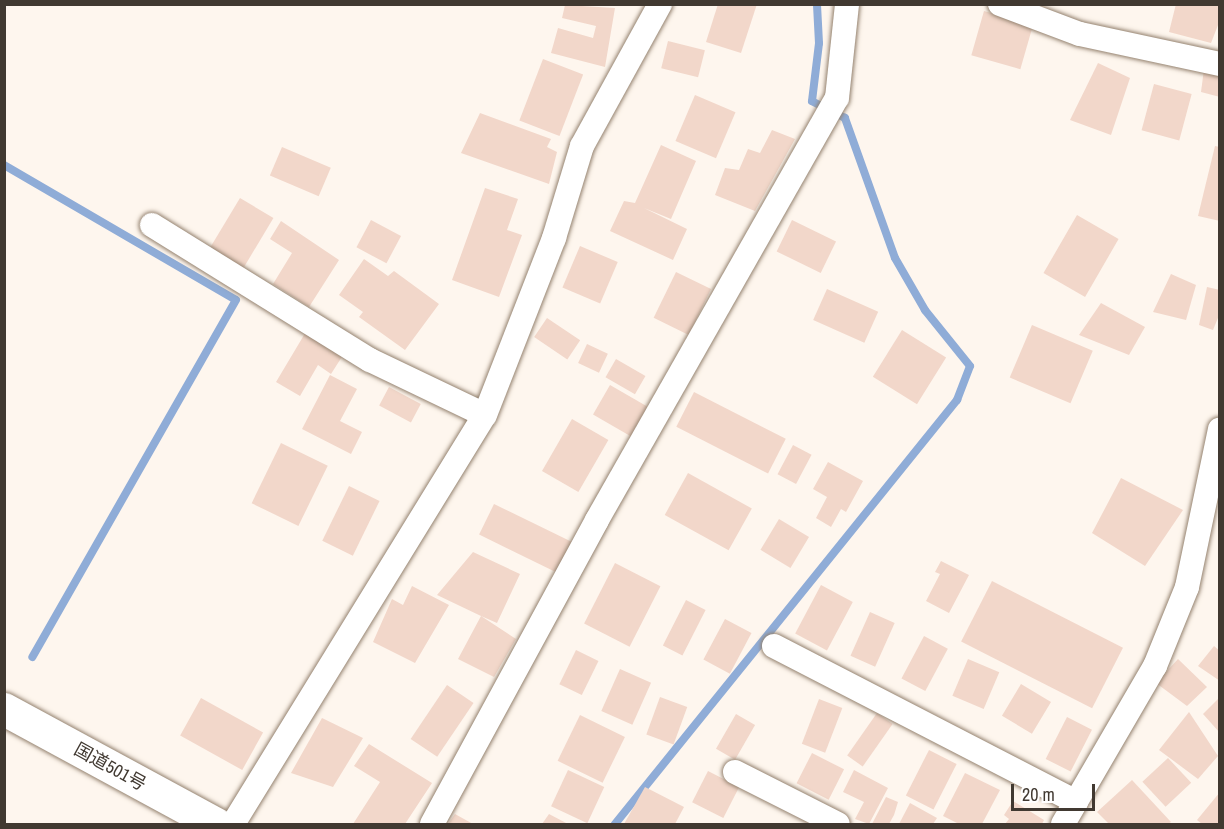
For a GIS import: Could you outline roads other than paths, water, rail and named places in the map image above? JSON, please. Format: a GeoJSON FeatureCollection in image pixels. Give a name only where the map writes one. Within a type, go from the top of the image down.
{"type":"FeatureCollection","features":[{"type":"Feature","properties":{"kind":"highway","name":"国道501号"},"geometry":{"type":"LineString","coordinates":[[4,709],[216,825]]}},
{"type":"Feature","properties":{"kind":"street"},"geometry":{"type":"LineString","coordinates":[[233,825],[485,415],[554,238],[582,146],[660,4]]}},
{"type":"Feature","properties":{"kind":"street"},"geometry":{"type":"LineString","coordinates":[[432,825],[597,520],[837,98],[847,4]]}},
{"type":"Feature","properties":{"kind":"street"},"geometry":{"type":"LineString","coordinates":[[1000,4],[1080,34],[1220,64]]}},
{"type":"Feature","properties":{"kind":"street"},"geometry":{"type":"LineString","coordinates":[[152,225],[369,360],[485,415]]}},
{"type":"Feature","properties":{"kind":"street"},"geometry":{"type":"LineString","coordinates":[[774,646],[1071,816],[1155,666],[1187,587],[1220,429]]}},
{"type":"Feature","properties":{"kind":"street"},"geometry":{"type":"LineString","coordinates":[[735,772],[838,825]]}},
{"type":"Feature","properties":{"kind":"waterway"},"geometry":{"type":"LineString","coordinates":[[615,824],[957,400],[970,366],[925,310],[895,258],[845,118],[812,101],[819,43],[817,4]]}},
{"type":"Feature","properties":{"kind":"waterway"},"geometry":{"type":"LineString","coordinates":[[4,165],[236,300],[32,657]]}}]}
